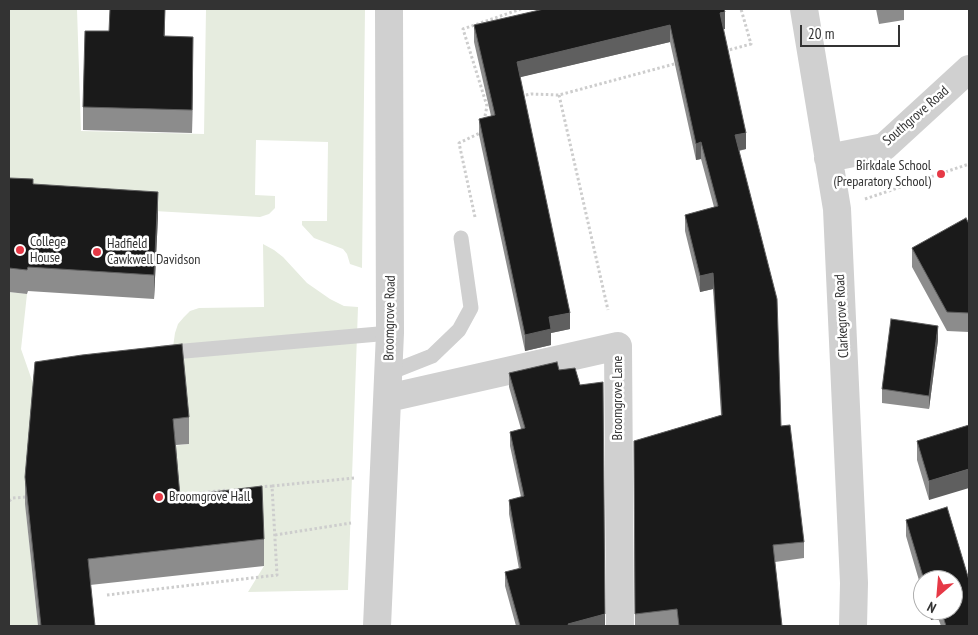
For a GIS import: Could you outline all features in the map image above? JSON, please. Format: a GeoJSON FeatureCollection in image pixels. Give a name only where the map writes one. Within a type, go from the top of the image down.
{"type":"FeatureCollection","features":[{"type":"Feature","properties":{"kind":"street","name":"Broomgrove Road"},"geometry":{"type":"LineString","coordinates":[[377,626],[390,333],[389,9]]}},
{"type":"Feature","properties":{"kind":"street","name":"Clarkegrove Road"},"geometry":{"type":"LineString","coordinates":[[804,9],[836,209],[854,583],[853,626]]}},
{"type":"Feature","properties":{"kind":"street","name":"Southgrove Road"},"geometry":{"type":"LineString","coordinates":[[828,158],[884,147],[969,69]]}},
{"type":"Feature","properties":{"kind":"street","name":"Broomgrove Lane"},"geometry":{"type":"LineString","coordinates":[[388,386],[618,346],[620,626]]}},
{"type":"Feature","properties":{"kind":"lane"},"geometry":{"type":"LineString","coordinates":[[388,386],[432,356],[459,330],[472,308],[461,238]]}},
{"type":"Feature","properties":{"kind":"lane"},"geometry":{"type":"LineString","coordinates":[[148,354],[390,333]]}},
{"type":"Feature","properties":{"kind":"path"},"geometry":{"type":"LineString","coordinates":[[478,226],[459,142],[482,132],[487,106],[463,29],[521,9]]}},
{"type":"Feature","properties":{"kind":"path"},"geometry":{"type":"LineString","coordinates":[[722,52],[751,44],[741,9]]}},
{"type":"Feature","properties":{"kind":"path"},"geometry":{"type":"LineString","coordinates":[[514,98],[532,94],[559,95],[684,62]]}},
{"type":"Feature","properties":{"kind":"path"},"geometry":{"type":"LineString","coordinates":[[559,95],[608,310]]}},
{"type":"Feature","properties":{"kind":"path"},"geometry":{"type":"LineString","coordinates":[[487,106],[496,104]]}},
{"type":"Feature","properties":{"kind":"path"},"geometry":{"type":"LineString","coordinates":[[836,209],[969,164]]}},
{"type":"Feature","properties":{"kind":"path"},"geometry":{"type":"LineString","coordinates":[[253,488],[384,475]]}},
{"type":"Feature","properties":{"kind":"path"},"geometry":{"type":"LineString","coordinates":[[107,595],[277,575],[272,486]]}},
{"type":"Feature","properties":{"kind":"path"},"geometry":{"type":"LineString","coordinates":[[178,495],[234,490]]}},
{"type":"Feature","properties":{"kind":"path"},"geometry":{"type":"LineString","coordinates":[[9,501],[13,498],[31,497]]}},
{"type":"Feature","properties":{"kind":"path"},"geometry":{"type":"LineString","coordinates":[[275,535],[382,518]]}},
{"type":"Feature","properties":{"kind":"shaded area"},"geometry":{"type":"Polygon","coordinates":[[[9,9],[77,9],[81,131],[204,134],[206,9],[365,9],[362,268],[350,264],[347,254],[343,249],[314,238],[302,225],[302,221],[327,221],[328,142],[256,140],[255,195],[275,196],[275,208],[269,214],[260,217],[66,206],[9,197],[9,9]]]}},
{"type":"Feature","properties":{"kind":"shaded area"},"geometry":{"type":"Polygon","coordinates":[[[263,244],[283,257],[307,283],[330,299],[344,306],[358,307],[348,590],[248,592],[264,566],[180,522],[173,446],[189,444],[173,347],[175,333],[178,324],[184,317],[190,311],[199,308],[264,307],[263,244]]]}},
{"type":"Feature","properties":{"kind":"shaded area"},"geometry":{"type":"Polygon","coordinates":[[[9,292],[27,294],[21,349],[35,389],[26,513],[38,626],[9,626],[9,292]]]}},
{"type":"Feature","properties":{"kind":"building"},"geometry":{"type":"Polygon","coordinates":[[[110,9],[165,9],[164,36],[193,37],[192,110],[83,107],[85,31],[109,31],[110,9]]]}},
{"type":"Feature","properties":{"kind":"building"},"geometry":{"type":"Polygon","coordinates":[[[544,9],[724,9],[725,12],[720,13],[746,133],[735,135],[777,299],[781,426],[790,425],[804,542],[773,545],[782,626],[679,626],[677,609],[635,614],[634,441],[722,415],[713,273],[700,276],[685,215],[718,206],[701,142],[696,144],[670,25],[517,62],[570,313],[549,317],[551,329],[525,335],[479,119],[495,115],[474,25],[544,9]]]}},
{"type":"Feature","properties":{"kind":"building"},"geometry":{"type":"Polygon","coordinates":[[[9,178],[33,179],[33,184],[158,192],[154,275],[28,267],[27,270],[9,268],[9,178]]]}},
{"type":"Feature","properties":{"kind":"building"},"geometry":{"type":"Polygon","coordinates":[[[966,218],[969,224],[969,313],[947,312],[912,248],[966,218]]]}},
{"type":"Feature","properties":{"kind":"building"},"geometry":{"type":"Polygon","coordinates":[[[891,319],[938,326],[929,396],[882,389],[891,319]]]}},
{"type":"Feature","properties":{"kind":"building","name":"Broomgrove Hall"},"geometry":{"type":"Polygon","coordinates":[[[182,344],[189,417],[173,419],[180,496],[262,486],[264,539],[88,559],[95,626],[41,626],[25,477],[35,362],[182,344]]]}},
{"type":"Feature","properties":{"kind":"building"},"geometry":{"type":"Polygon","coordinates":[[[557,362],[559,370],[575,368],[580,385],[603,382],[605,614],[568,624],[569,626],[520,626],[505,572],[521,568],[509,500],[524,496],[510,432],[525,428],[509,373],[557,362]]]}},
{"type":"Feature","properties":{"kind":"building"},"geometry":{"type":"Polygon","coordinates":[[[969,425],[969,469],[929,481],[917,441],[969,425]]]}},
{"type":"Feature","properties":{"kind":"building"},"geometry":{"type":"Polygon","coordinates":[[[947,507],[969,580],[969,626],[946,626],[944,620],[963,620],[963,570],[921,570],[906,520],[947,507]]]}},
{"type":"Feature","properties":{"kind":"place","name":"Birkdale School (Preparatory School)"},"geometry":{"type":"Point","coordinates":[941,174]}},
{"type":"Feature","properties":{"kind":"place","name":"College House"},"geometry":{"type":"Point","coordinates":[20,250]}},
{"type":"Feature","properties":{"kind":"place","name":"Hadfield Cawkwell Davidson"},"geometry":{"type":"Point","coordinates":[97,252]}},
{"type":"Feature","properties":{"kind":"place","name":"Broomgrove Hall"},"geometry":{"type":"Point","coordinates":[159,497]}}]}
